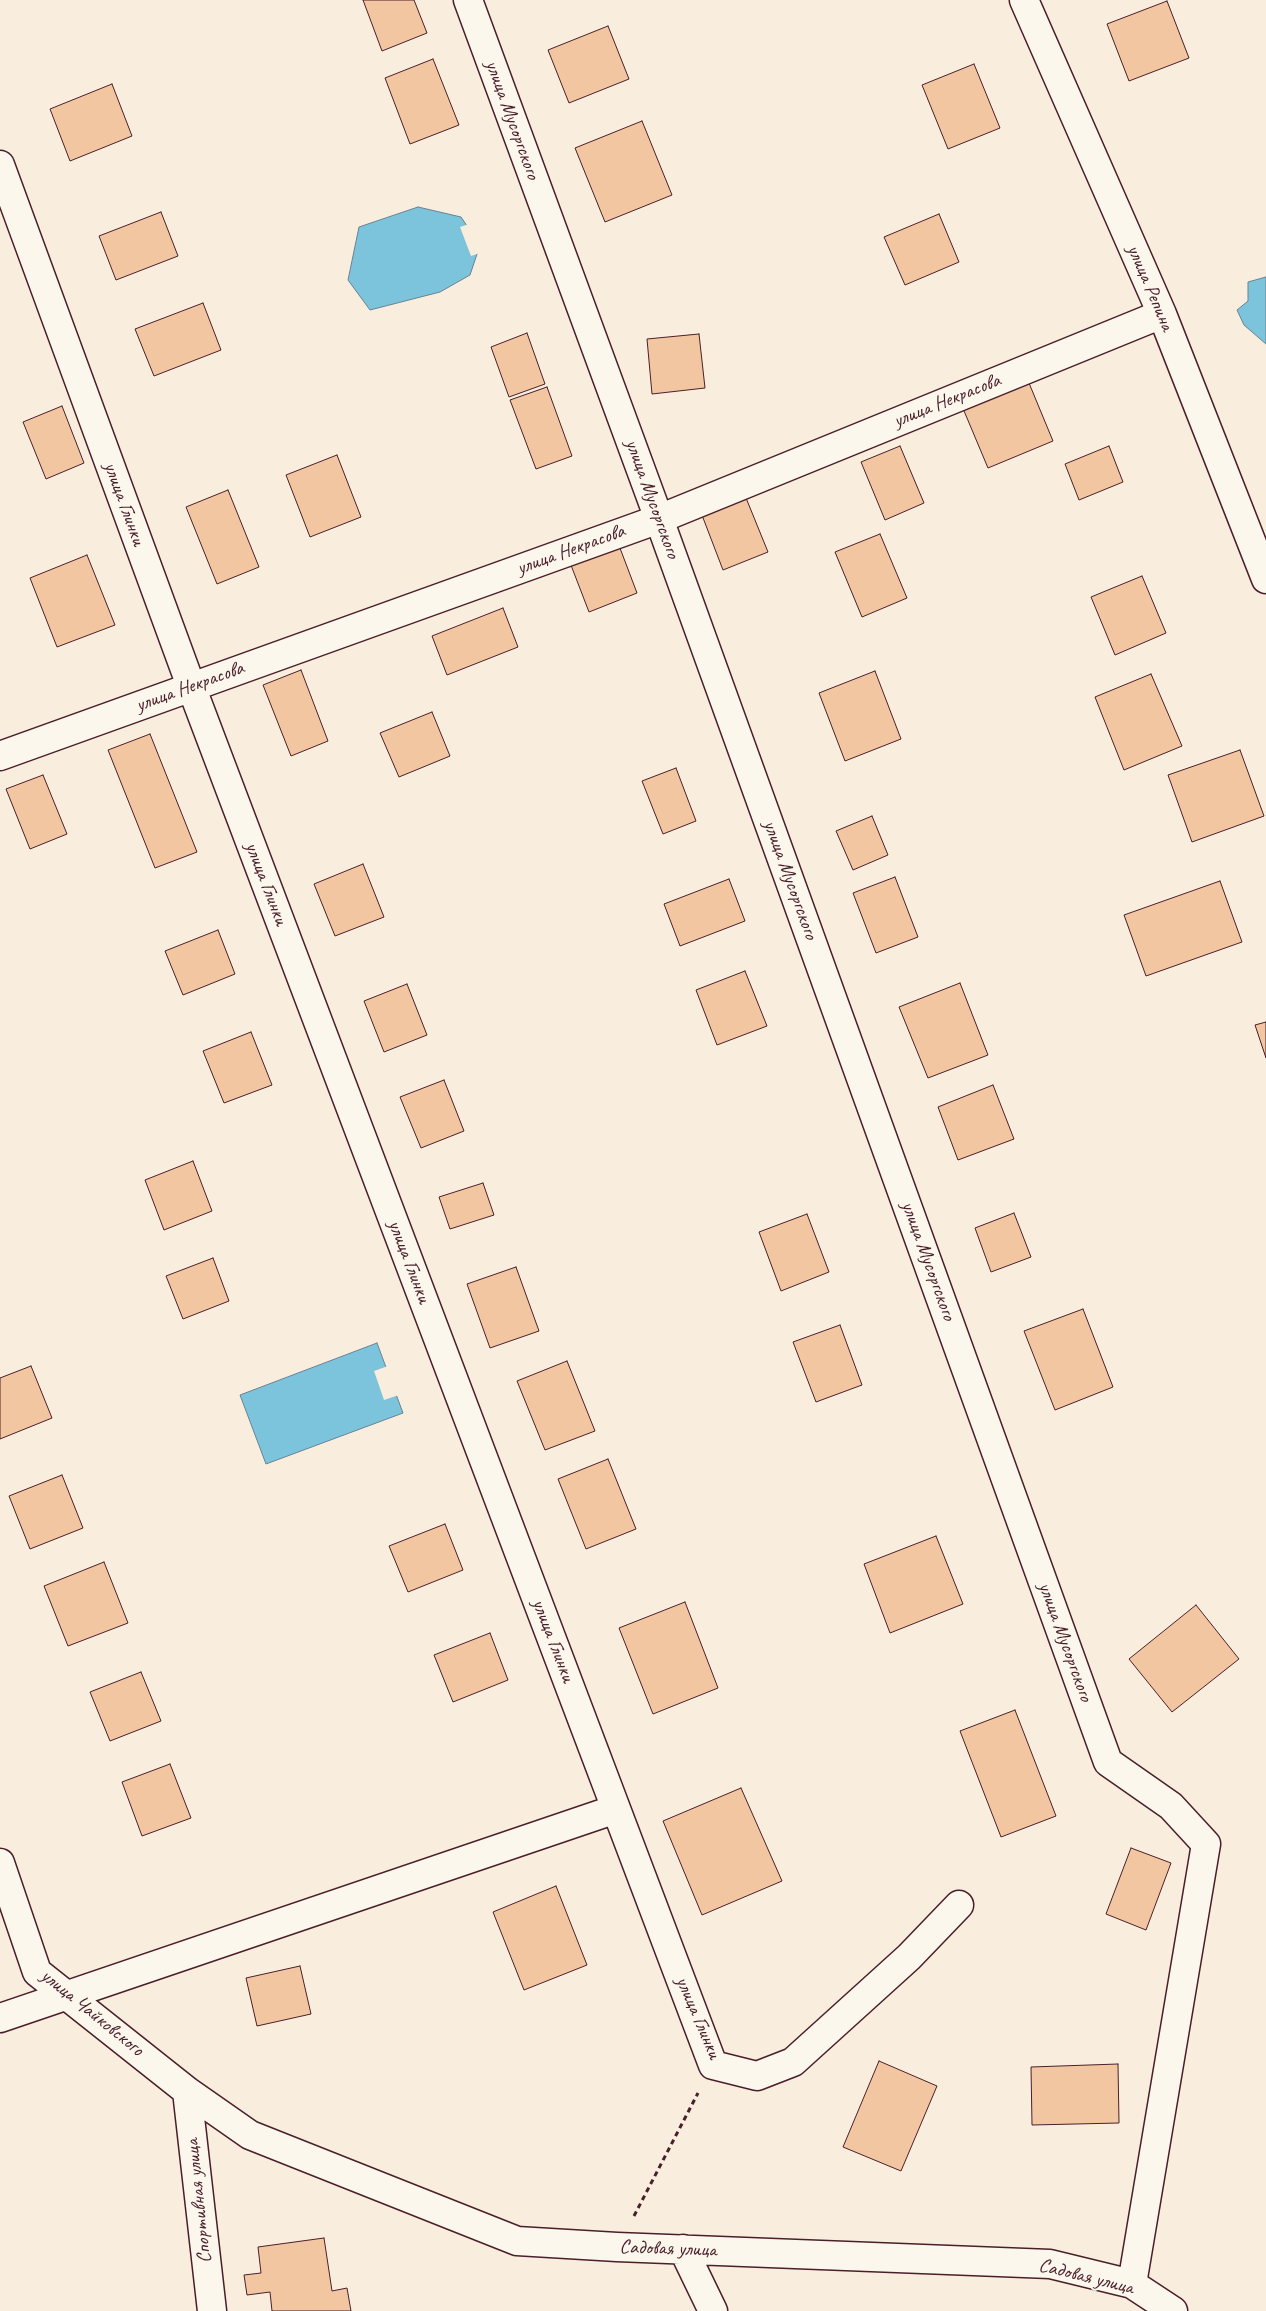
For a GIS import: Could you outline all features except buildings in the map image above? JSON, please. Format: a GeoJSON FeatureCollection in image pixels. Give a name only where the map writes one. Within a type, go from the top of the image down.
{"type":"FeatureCollection","features":[{"type":"Feature","properties":{"kind":"street","name":"улица Мусоргского"},"geometry":{"type":"LineString","coordinates":[[468,0],[660,519],[1108,1762],[1171,1806],[1206,1844],[1132,2284]]}},
{"type":"Feature","properties":{"kind":"street","name":"улица Репина"},"geometry":{"type":"LineString","coordinates":[[1024,0],[1162,314],[1266,579]]}},
{"type":"Feature","properties":{"kind":"street","name":"улица Глинки"},"geometry":{"type":"LineString","coordinates":[[0,165],[191,686],[713,2065],[757,2076],[793,2062],[909,1957],[959,1905]]}},
{"type":"Feature","properties":{"kind":"street","name":"улица Некрасова"},"geometry":{"type":"LineString","coordinates":[[0,756],[660,519],[1162,314]]}},
{"type":"Feature","properties":{"kind":"street"},"geometry":{"type":"LineString","coordinates":[[0,2018],[616,1809]]}},
{"type":"Feature","properties":{"kind":"street","name":"улица Чайковского"},"geometry":{"type":"LineString","coordinates":[[0,1863],[37,1972],[187,2091]]}},
{"type":"Feature","properties":{"kind":"street","name":"Садовая улица"},"geometry":{"type":"LineString","coordinates":[[187,2091],[250,2135],[517,2241],[617,2247],[1050,2264],[1132,2284],[1174,2311]]}},
{"type":"Feature","properties":{"kind":"street","name":"Спортивная улица"},"geometry":{"type":"LineString","coordinates":[[187,2091],[212,2311]]}},
{"type":"Feature","properties":{"kind":"street"},"geometry":{"type":"LineString","coordinates":[[682,2249],[713,2311]]}},
{"type":"Feature","properties":{"kind":"path"},"geometry":{"type":"LineString","coordinates":[[617,2247],[713,2065]]}},
{"type":"Feature","properties":{"kind":"water"},"geometry":{"type":"Polygon","coordinates":[[[418,207],[461,217],[480,245],[470,275],[440,292],[370,310],[348,280],[359,227],[418,207]]]}},
{"type":"Feature","properties":{"kind":"water"},"geometry":{"type":"Polygon","coordinates":[[[1266,277],[1266,344],[1244,325],[1237,310],[1248,301],[1248,282],[1266,277]]]}},
{"type":"Feature","properties":{"kind":"water"},"geometry":{"type":"Polygon","coordinates":[[[377,1343],[403,1413],[266,1464],[240,1395],[377,1343]]]}},
{"type":"Feature","properties":{"kind":"pier"},"geometry":{"type":"Polygon","coordinates":[[[469,224],[483,245],[480,253],[471,256],[460,227],[469,224]]]}},
{"type":"Feature","properties":{"kind":"pier"},"geometry":{"type":"Polygon","coordinates":[[[388,1366],[399,1395],[384,1400],[374,1371],[388,1366]]]}}]}
